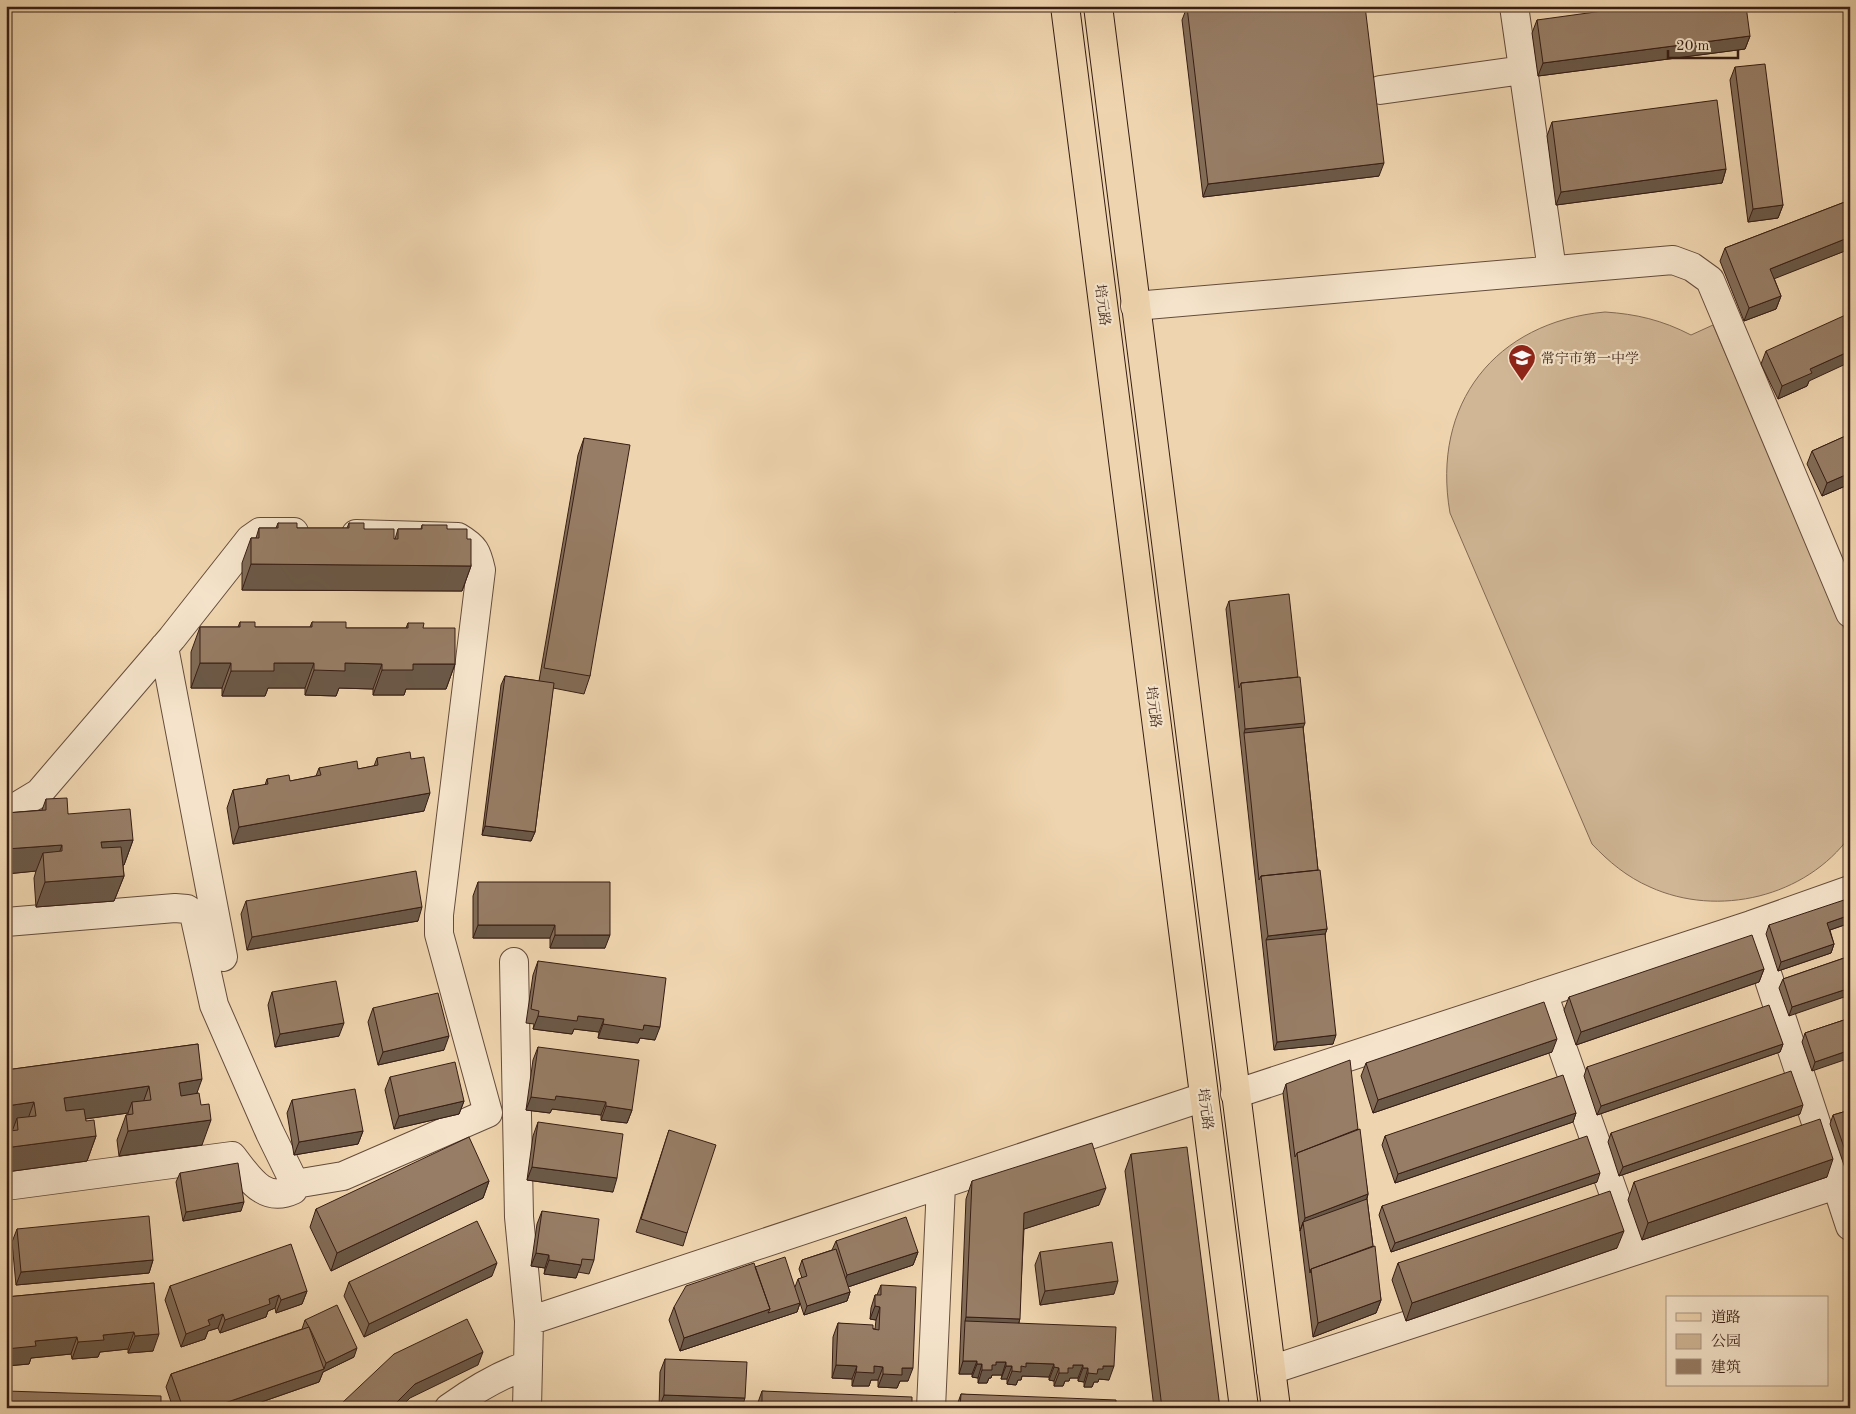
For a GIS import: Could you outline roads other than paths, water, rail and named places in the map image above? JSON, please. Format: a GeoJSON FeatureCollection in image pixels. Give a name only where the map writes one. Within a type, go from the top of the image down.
{"type":"FeatureCollection","features":[{"type":"Feature","properties":{"kind":"main road","name":"培元路"},"geometry":{"type":"LineString","coordinates":[[1065,6],[1244,1408]]}},
{"type":"Feature","properties":{"kind":"main road"},"geometry":{"type":"LineString","coordinates":[[1098,6],[1276,1408]]}},
{"type":"Feature","properties":{"kind":"street"},"geometry":{"type":"LineString","coordinates":[[1514,6],[1552,270]]}},
{"type":"Feature","properties":{"kind":"street"},"geometry":{"type":"LineString","coordinates":[[1380,90],[1523,70]]}},
{"type":"Feature","properties":{"kind":"street"},"geometry":{"type":"LineString","coordinates":[[1135,306],[1673,260],[1692,266],[1710,280],[1850,613]]}},
{"type":"Feature","properties":{"kind":"street"},"geometry":{"type":"LineString","coordinates":[[6,813],[40,793],[164,647],[250,540],[260,532],[458,537],[469,543],[477,553],[481,570],[439,915],[439,934],[488,1113],[343,1176],[295,1184]]}},
{"type":"Feature","properties":{"kind":"street"},"geometry":{"type":"LineString","coordinates":[[164,647],[234,1018],[230,1023],[222,1024]]}},
{"type":"Feature","properties":{"kind":"street"},"geometry":{"type":"LineString","coordinates":[[1235,1094],[1850,890]]}},
{"type":"Feature","properties":{"kind":"street"},"geometry":{"type":"LineString","coordinates":[[6,922],[175,908],[187,909],[194,914],[214,1006],[295,1184],[293,1190],[284,1194],[274,1195],[265,1192],[254,1183],[232,1156],[6,1186]]}},
{"type":"Feature","properties":{"kind":"street"},"geometry":{"type":"LineString","coordinates":[[1751,924],[1850,1226]]}},
{"type":"Feature","properties":{"kind":"street"},"geometry":{"type":"LineString","coordinates":[[514,962],[519,1217],[529,1321],[527,1408]]}},
{"type":"Feature","properties":{"kind":"street"},"geometry":{"type":"LineString","coordinates":[[1543,993],[1634,1251]]}},
{"type":"Feature","properties":{"kind":"street"},"geometry":{"type":"LineString","coordinates":[[529,1321],[1204,1097]]}},
{"type":"Feature","properties":{"kind":"street"},"geometry":{"type":"LineString","coordinates":[[932,1408],[941,1184]]}},
{"type":"Feature","properties":{"kind":"street"},"geometry":{"type":"LineString","coordinates":[[1271,1370],[1836,1184]]}},
{"type":"Feature","properties":{"kind":"street"},"geometry":{"type":"LineString","coordinates":[[449,1408],[476,1389],[508,1371],[528,1365]]}},
{"type":"Feature","properties":{"kind":"place","name":"常宁市第一中学"},"geometry":{"type":"Point","coordinates":[1522,382]}}]}
